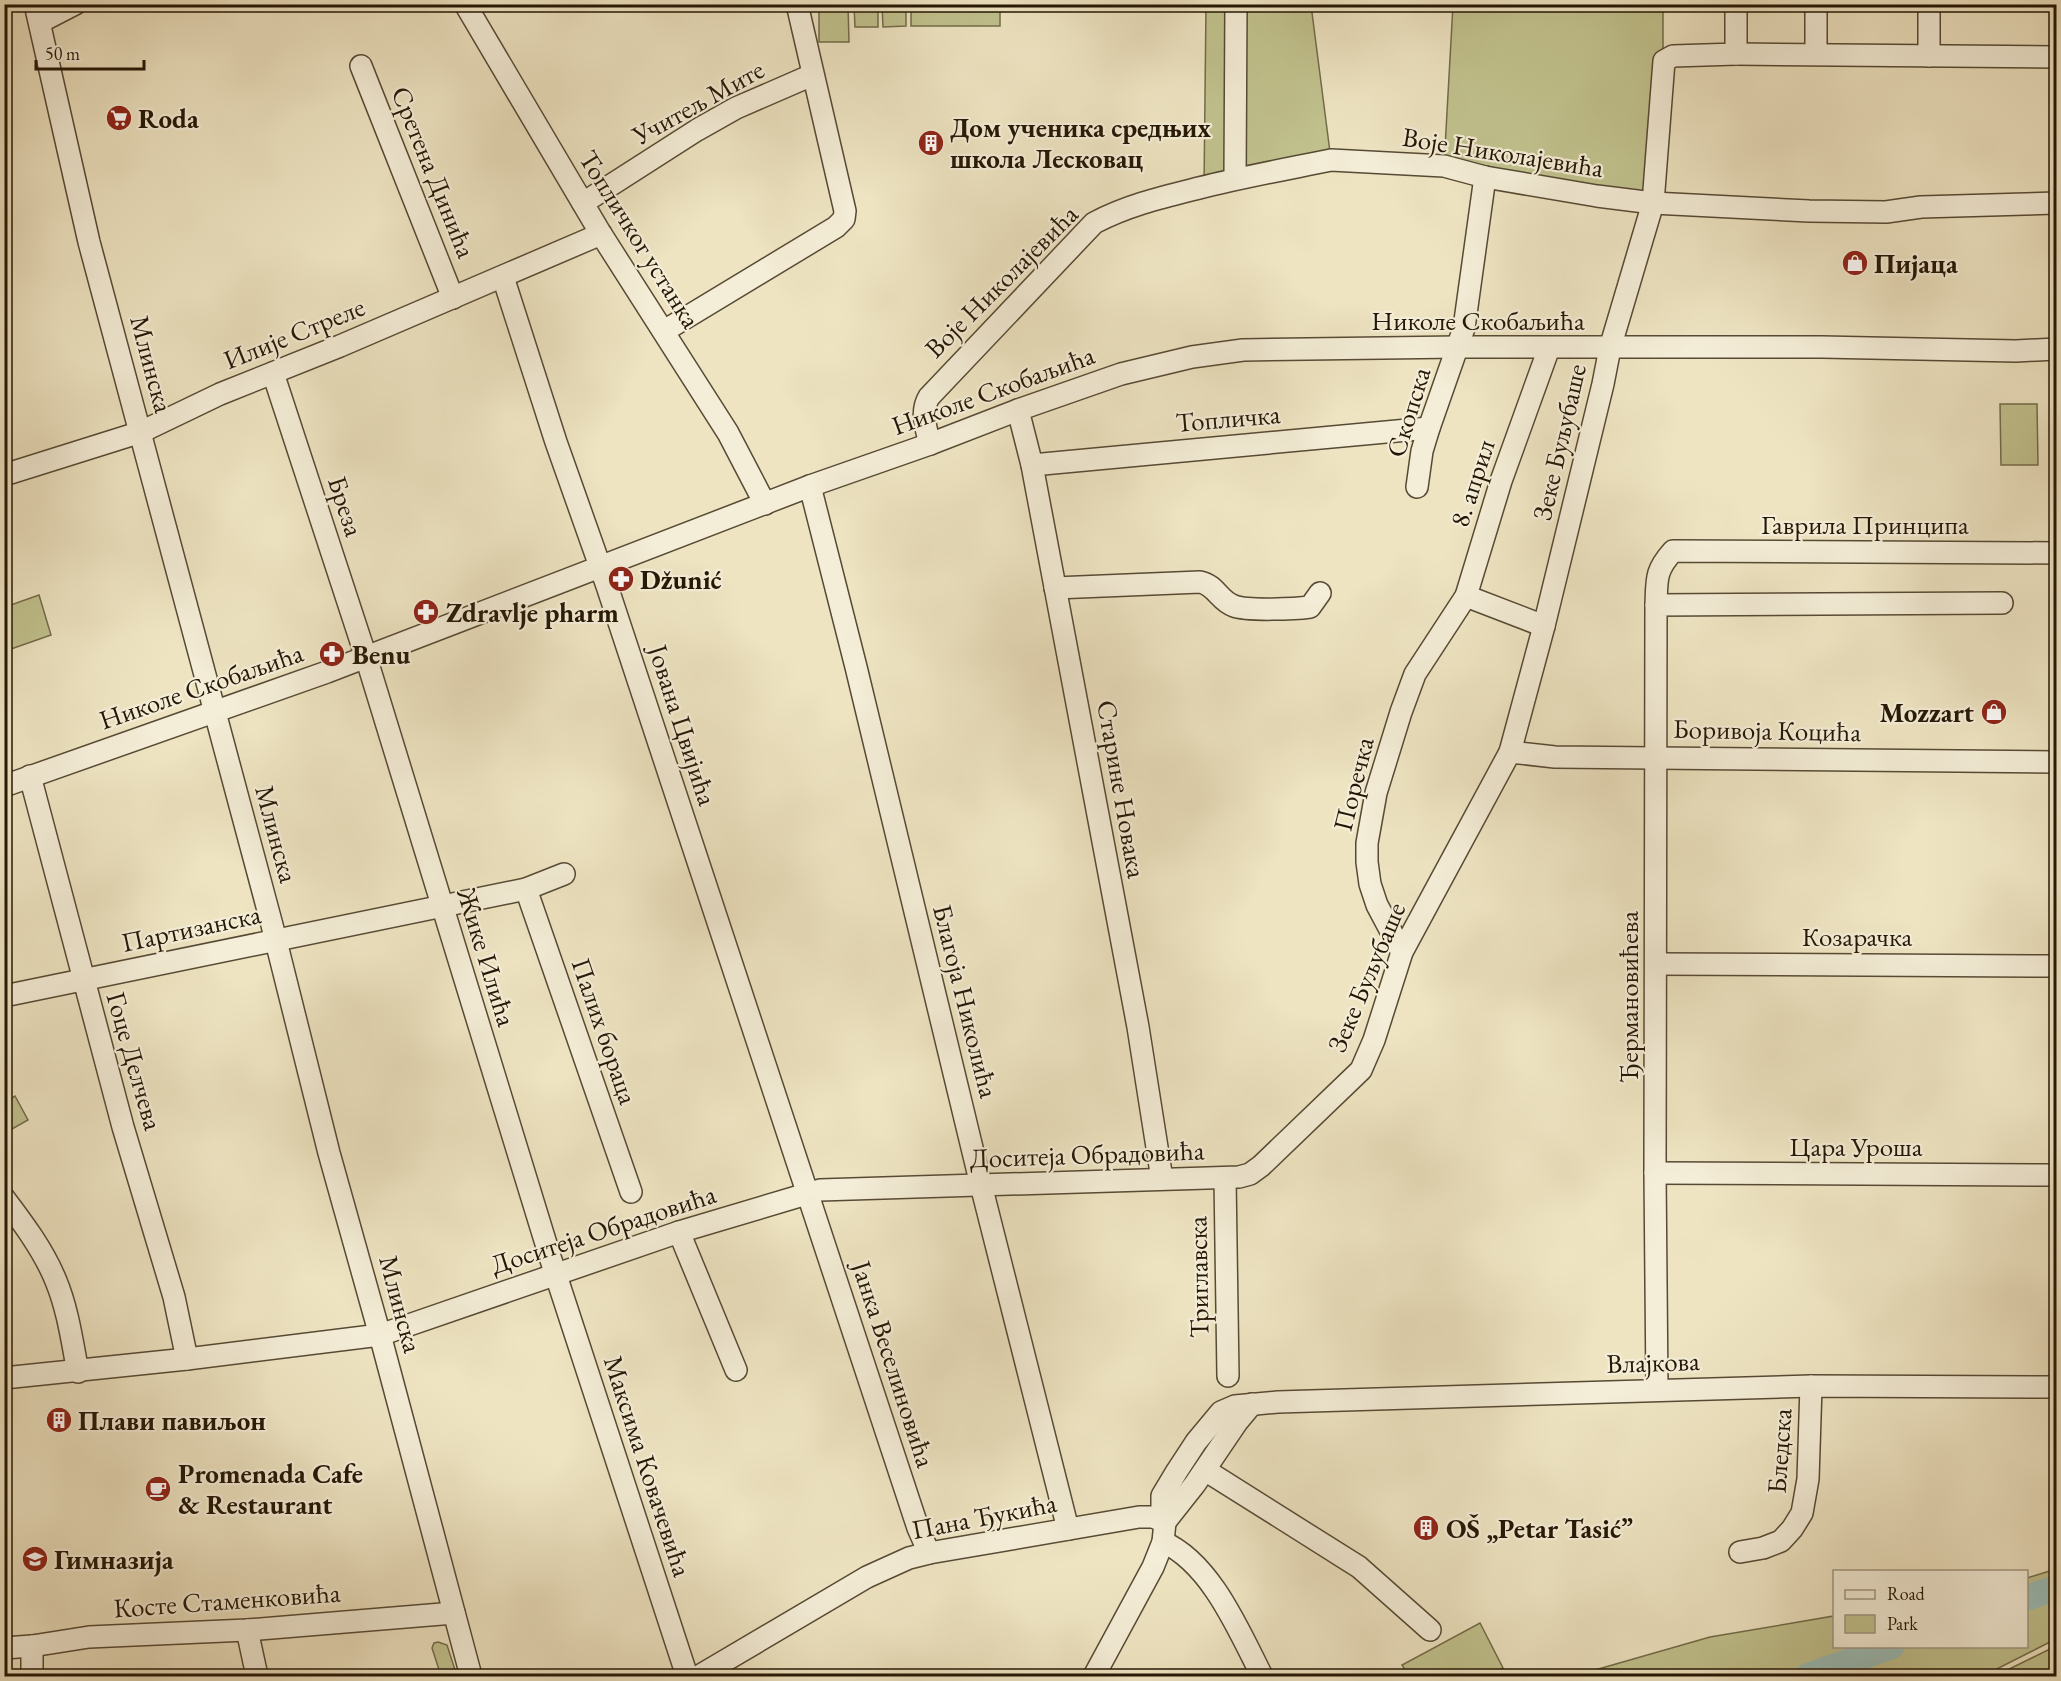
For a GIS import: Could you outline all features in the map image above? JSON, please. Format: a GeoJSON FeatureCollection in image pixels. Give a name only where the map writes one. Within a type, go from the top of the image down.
{"type":"FeatureCollection","features":[{"type":"Feature","properties":{"kind":"street"},"geometry":{"type":"LineString","coordinates":[[36,11],[75,4]]}},
{"type":"Feature","properties":{"kind":"street","name":"Топличког устанка"},"geometry":{"type":"LineString","coordinates":[[465,4],[601,234],[728,433],[765,504]]}},
{"type":"Feature","properties":{"kind":"street"},"geometry":{"type":"LineString","coordinates":[[664,332],[836,227],[843,219],[845,211],[797,4]]}},
{"type":"Feature","properties":{"kind":"street"},"geometry":{"type":"LineString","coordinates":[[1235,178],[1236,4]]}},
{"type":"Feature","properties":{"kind":"street"},"geometry":{"type":"LineString","coordinates":[[1736,4],[1736,54],[2056,57]]}},
{"type":"Feature","properties":{"kind":"street"},"geometry":{"type":"LineString","coordinates":[[1816,4],[1816,54]]}},
{"type":"Feature","properties":{"kind":"street"},"geometry":{"type":"LineString","coordinates":[[1929,4],[1929,56]]}},
{"type":"Feature","properties":{"kind":"street","name":"Млинска"},"geometry":{"type":"LineString","coordinates":[[36,11],[89,242],[276,939],[329,1153],[471,1677]]}},
{"type":"Feature","properties":{"kind":"street","name":"Зеке Буљубаше"},"geometry":{"type":"LineString","coordinates":[[1226,1178],[1250,1174],[1262,1167],[1361,1070],[1374,1040],[1402,952],[1510,752],[1544,626],[1610,348],[1653,203],[1664,62],[1673,56],[1736,54]]}},
{"type":"Feature","properties":{"kind":"street","name":"Сретена Динића"},"geometry":{"type":"LineString","coordinates":[[361,66],[453,298]]}},
{"type":"Feature","properties":{"kind":"street","name":"Учитељ Мите"},"geometry":{"type":"LineString","coordinates":[[583,203],[697,130],[736,108],[812,75]]}},
{"type":"Feature","properties":{"kind":"street","name":"Воје Николајевића"},"geometry":{"type":"LineString","coordinates":[[930,444],[924,413],[925,403],[929,397],[1094,223],[1119,210],[1148,200],[1235,178],[1331,160],[1347,160],[1443,166],[1485,177],[1653,203],[1809,211],[1886,212],[1921,207],[2056,203]]}},
{"type":"Feature","properties":{"kind":"street","name":"Скопска"},"geometry":{"type":"LineString","coordinates":[[1417,487],[1422,451],[1464,328],[1485,177]]}},
{"type":"Feature","properties":{"kind":"street","name":"Илије Стреле"},"geometry":{"type":"LineString","coordinates":[[4,475],[141,432],[220,394],[601,234]]}},
{"type":"Feature","properties":{"kind":"street","name":"Јована Цвијића"},"geometry":{"type":"LineString","coordinates":[[503,277],[556,442],[600,567],[808,1192]]}},
{"type":"Feature","properties":{"kind":"street","name":"Николе Скобаљића"},"geometry":{"type":"LineString","coordinates":[[4,786],[366,657],[810,486],[1018,410],[1121,374],[1192,357],[1243,350],[1458,347],[1822,347],[2016,351],[2056,349]]}},
{"type":"Feature","properties":{"kind":"street","name":"8. април"},"geometry":{"type":"LineString","coordinates":[[1442,632],[1466,596],[1501,481],[1550,348]]}},
{"type":"Feature","properties":{"kind":"street","name":"Бреза"},"geometry":{"type":"LineString","coordinates":[[273,373],[366,657]]}},
{"type":"Feature","properties":{"kind":"street","name":"Старине Новака"},"geometry":{"type":"LineString","coordinates":[[1018,410],[1032,465],[1056,588],[1108,877],[1138,1027],[1162,1179]]}},
{"type":"Feature","properties":{"kind":"street","name":"Топличка"},"geometry":{"type":"LineString","coordinates":[[1032,465],[1429,428]]}},
{"type":"Feature","properties":{"kind":"street","name":"Благоја Николића"},"geometry":{"type":"LineString","coordinates":[[810,486],[981,1185],[1068,1529]]}},
{"type":"Feature","properties":{"kind":"street","name":"Гаврила Принципа"},"geometry":{"type":"LineString","coordinates":[[1673,551],[2056,553]]}},
{"type":"Feature","properties":{"kind":"street","name":"Ђермановићева"},"geometry":{"type":"LineString","coordinates":[[1657,1390],[1656,605],[1657,578],[1661,564],[1673,551]]}},
{"type":"Feature","properties":{"kind":"street"},"geometry":{"type":"LineString","coordinates":[[1056,588],[1200,582],[1213,587],[1233,606],[1276,608],[1310,607],[1320,593]]}},
{"type":"Feature","properties":{"kind":"street"},"geometry":{"type":"LineString","coordinates":[[1466,596],[1544,626]]}},
{"type":"Feature","properties":{"kind":"street"},"geometry":{"type":"LineString","coordinates":[[1656,605],[2002,603]]}},
{"type":"Feature","properties":{"kind":"street","name":"Поречка"},"geometry":{"type":"LineString","coordinates":[[1402,952],[1377,905],[1367,862],[1366,843],[1376,794],[1408,693],[1415,674],[1442,632]]}},
{"type":"Feature","properties":{"kind":"street","name":"Жике Илића"},"geometry":{"type":"LineString","coordinates":[[366,657],[555,1274]]}},
{"type":"Feature","properties":{"kind":"street"},"geometry":{"type":"LineString","coordinates":[[1510,752],[1555,757],[1656,757]]}},
{"type":"Feature","properties":{"kind":"street","name":"Боривоја Коцића"},"geometry":{"type":"LineString","coordinates":[[1656,757],[2056,762]]}},
{"type":"Feature","properties":{"kind":"street","name":"Гоце Делчева"},"geometry":{"type":"LineString","coordinates":[[30,776],[123,1126],[174,1297],[187,1359]]}},
{"type":"Feature","properties":{"kind":"street","name":"Партизанска"},"geometry":{"type":"LineString","coordinates":[[4,996],[526,889],[564,874]]}},
{"type":"Feature","properties":{"kind":"street","name":"Палих бораца"},"geometry":{"type":"LineString","coordinates":[[526,889],[631,1192]]}},
{"type":"Feature","properties":{"kind":"street","name":"Козарачка"},"geometry":{"type":"LineString","coordinates":[[1657,964],[2056,966]]}},
{"type":"Feature","properties":{"kind":"street","name":"Цара Уроша"},"geometry":{"type":"LineString","coordinates":[[1655,1173],[2056,1175]]}},
{"type":"Feature","properties":{"kind":"street","name":"Доситеја Обрадовића"},"geometry":{"type":"LineString","coordinates":[[4,1378],[78,1372],[380,1335],[679,1232],[820,1190],[1226,1178]]}},
{"type":"Feature","properties":{"kind":"street","name":"Триглавска"},"geometry":{"type":"LineString","coordinates":[[1226,1178],[1228,1376],[1226,1409]]}},
{"type":"Feature","properties":{"kind":"street","name":"Јанка Веселиновића"},"geometry":{"type":"LineString","coordinates":[[808,1192],[918,1528],[928,1552]]}},
{"type":"Feature","properties":{"kind":"street"},"geometry":{"type":"LineString","coordinates":[[4,1198],[57,1282],[70,1327],[78,1372]]}},
{"type":"Feature","properties":{"kind":"street"},"geometry":{"type":"LineString","coordinates":[[679,1232],[736,1370]]}},
{"type":"Feature","properties":{"kind":"street","name":"Максима Ковачевића"},"geometry":{"type":"LineString","coordinates":[[555,1274],[687,1677]]}},
{"type":"Feature","properties":{"kind":"street"},"geometry":{"type":"LineString","coordinates":[[1094,1677],[1153,1567],[1164,1532],[1237,1422],[1252,1404],[1238,1391],[1228,1376]]}},
{"type":"Feature","properties":{"kind":"street","name":"Влајкова"},"geometry":{"type":"LineString","coordinates":[[1226,1409],[1252,1404],[1657,1390],[1812,1386],[2056,1387]]}},
{"type":"Feature","properties":{"kind":"street","name":"Бледска"},"geometry":{"type":"LineString","coordinates":[[1740,1552],[1763,1548],[1781,1541],[1802,1513],[1808,1479],[1812,1386]]}},
{"type":"Feature","properties":{"kind":"street"},"geometry":{"type":"LineString","coordinates":[[1226,1409],[1217,1415],[1196,1442],[1162,1496],[1164,1532],[1205,1577],[1231,1615],[1262,1677]]}},
{"type":"Feature","properties":{"kind":"street"},"geometry":{"type":"LineString","coordinates":[[1205,1470],[1359,1567],[1430,1630]]}},
{"type":"Feature","properties":{"kind":"street","name":"Пана Ђукића"},"geometry":{"type":"LineString","coordinates":[[699,1677],[867,1577],[928,1552],[1146,1516],[1164,1532]]}},
{"type":"Feature","properties":{"kind":"street","name":"Косте Стаменковића"},"geometry":{"type":"LineString","coordinates":[[4,1648],[89,1637],[247,1630],[454,1613]]}},
{"type":"Feature","properties":{"kind":"street"},"geometry":{"type":"LineString","coordinates":[[247,1630],[257,1677]]}},
{"type":"Feature","properties":{"kind":"street"},"geometry":{"type":"LineString","coordinates":[[32,1646],[32,1677]]}},
{"type":"Feature","properties":{"kind":"green space"},"geometry":{"type":"Polygon","coordinates":[[[819,5],[848,5],[849,42],[819,42],[819,5]]]}},
{"type":"Feature","properties":{"kind":"green space"},"geometry":{"type":"Polygon","coordinates":[[[854,5],[878,5],[878,27],[855,27],[854,5]]]}},
{"type":"Feature","properties":{"kind":"green space"},"geometry":{"type":"Polygon","coordinates":[[[882,5],[906,5],[906,26],[883,27],[882,5]]]}},
{"type":"Feature","properties":{"kind":"green space"},"geometry":{"type":"Polygon","coordinates":[[[911,5],[1000,5],[1000,26],[911,26],[911,5]]]}},
{"type":"Feature","properties":{"kind":"green space"},"geometry":{"type":"Polygon","coordinates":[[[1206,5],[1311,5],[1331,160],[1204,187],[1206,5]]]}},
{"type":"Feature","properties":{"kind":"green space"},"geometry":{"type":"Polygon","coordinates":[[[1453,5],[1663,5],[1663,50],[1653,203],[1444,166],[1453,5]]]}},
{"type":"Feature","properties":{"kind":"green space"},"geometry":{"type":"Polygon","coordinates":[[[2000,404],[2037,404],[2038,465],[2001,465],[2000,404]]]}},
{"type":"Feature","properties":{"kind":"green space"},"geometry":{"type":"Polygon","coordinates":[[[39,595],[51,635],[11,649],[5,629],[5,607],[39,595]]]}},
{"type":"Feature","properties":{"kind":"green space"},"geometry":{"type":"Polygon","coordinates":[[[15,1096],[28,1120],[5,1133],[5,1102],[15,1096]]]}},
{"type":"Feature","properties":{"kind":"green space"},"geometry":{"type":"Polygon","coordinates":[[[2056,1569],[2056,1639],[1983,1676],[1574,1676],[1710,1637],[1833,1616],[1833,1648],[2028,1648],[2028,1578],[2056,1569]]]}},
{"type":"Feature","properties":{"kind":"green space"},"geometry":{"type":"Polygon","coordinates":[[[1480,1623],[1503,1668],[1487,1676],[1409,1676],[1402,1665],[1480,1623]]]}},
{"type":"Feature","properties":{"kind":"green space"},"geometry":{"type":"Polygon","coordinates":[[[434,1643],[447,1645],[457,1676],[441,1676],[432,1648],[434,1643]]]}},
{"type":"Feature","properties":{"kind":"green space"},"geometry":{"type":"Polygon","coordinates":[[[2056,1646],[2056,1676],[1997,1675],[2056,1646]]]}},
{"type":"Feature","properties":{"kind":"waterway"},"geometry":{"type":"LineString","coordinates":[[2028,1597],[2056,1588]]}},
{"type":"Feature","properties":{"kind":"waterway"},"geometry":{"type":"LineString","coordinates":[[1808,1676],[1886,1648]]}},
{"type":"Feature","properties":{"kind":"place","name":"Roda"},"geometry":{"type":"Point","coordinates":[119,118]}},
{"type":"Feature","properties":{"kind":"place","name":"Дом ученика средњих школа Лесковац"},"geometry":{"type":"Point","coordinates":[931,143]}},
{"type":"Feature","properties":{"kind":"place","name":"Пијаца"},"geometry":{"type":"Point","coordinates":[1855,263]}},
{"type":"Feature","properties":{"kind":"place","name":"Džunić"},"geometry":{"type":"Point","coordinates":[621,579]}},
{"type":"Feature","properties":{"kind":"place","name":"Zdravlje pharm"},"geometry":{"type":"Point","coordinates":[426,612]}},
{"type":"Feature","properties":{"kind":"place","name":"Benu"},"geometry":{"type":"Point","coordinates":[332,654]}},
{"type":"Feature","properties":{"kind":"place","name":"Mozzart"},"geometry":{"type":"Point","coordinates":[1994,712]}},
{"type":"Feature","properties":{"kind":"place","name":"Плави павиљон"},"geometry":{"type":"Point","coordinates":[59,1420]}},
{"type":"Feature","properties":{"kind":"place","name":"Promenada Cafe & Restaurant"},"geometry":{"type":"Point","coordinates":[158,1489]}},
{"type":"Feature","properties":{"kind":"place","name":"OŠ „Petar Tasić”"},"geometry":{"type":"Point","coordinates":[1426,1528]}},
{"type":"Feature","properties":{"kind":"place","name":"Гимназија"},"geometry":{"type":"Point","coordinates":[35,1559]}}]}
